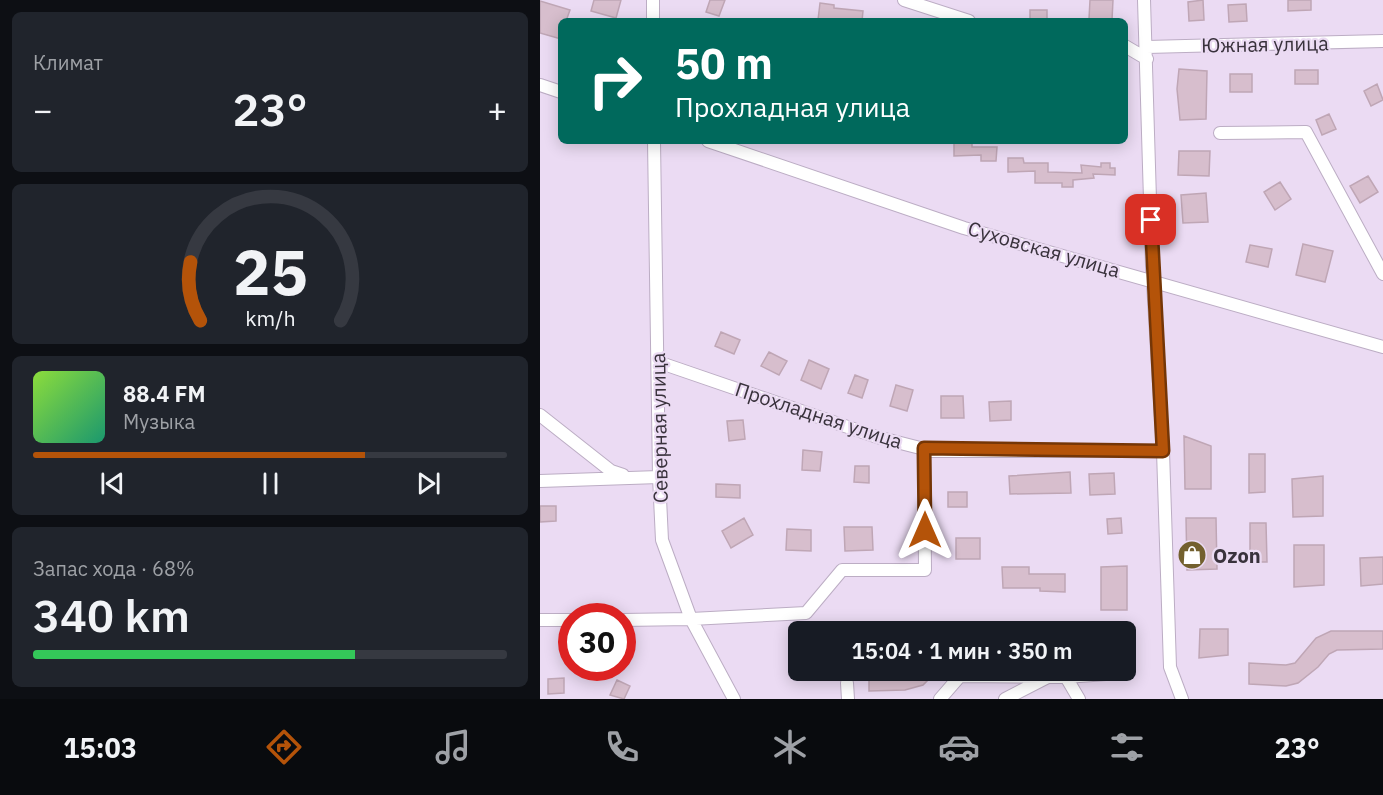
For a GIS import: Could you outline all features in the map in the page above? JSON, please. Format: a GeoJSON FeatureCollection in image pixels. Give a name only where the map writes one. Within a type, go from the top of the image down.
{"type":"FeatureCollection","features":[{"type":"Feature","properties":{"kind":"street"},"geometry":{"type":"LineString","coordinates":[[653,0],[653,18]]}},
{"type":"Feature","properties":{"kind":"street"},"geometry":{"type":"LineString","coordinates":[[904,0],[960,18]]}},
{"type":"Feature","properties":{"kind":"street"},"geometry":{"type":"LineString","coordinates":[[1144,0],[1152,280],[1163,451],[1170,667],[1182,699]]}},
{"type":"Feature","properties":{"kind":"street","name":"Южная улица"},"geometry":{"type":"LineString","coordinates":[[1147,53],[1383,40]]}},
{"type":"Feature","properties":{"kind":"street"},"geometry":{"type":"LineString","coordinates":[[1128,47],[1147,53]]}},
{"type":"Feature","properties":{"kind":"street"},"geometry":{"type":"LineString","coordinates":[[540,85],[558,91]]}},
{"type":"Feature","properties":{"kind":"street"},"geometry":{"type":"LineString","coordinates":[[1220,133],[1306,132],[1383,274]]}},
{"type":"Feature","properties":{"kind":"street","name":"Северная улица"},"geometry":{"type":"LineString","coordinates":[[654,144],[659,477],[663,540],[691,619],[734,699]]}},
{"type":"Feature","properties":{"kind":"street","name":"Суховская улица"},"geometry":{"type":"LineString","coordinates":[[717,144],[964,228],[1383,347]]}},
{"type":"Feature","properties":{"kind":"street","name":"Прохладная улица"},"geometry":{"type":"LineString","coordinates":[[658,362],[877,437],[924,448],[1163,451]]}},
{"type":"Feature","properties":{"kind":"street"},"geometry":{"type":"LineString","coordinates":[[540,415],[611,471],[637,478]]}},
{"type":"Feature","properties":{"kind":"street"},"geometry":{"type":"LineString","coordinates":[[636,620],[806,613],[842,570],[925,570],[924,448]]}},
{"type":"Feature","properties":{"kind":"street"},"geometry":{"type":"LineString","coordinates":[[540,481],[659,477]]}},
{"type":"Feature","properties":{"kind":"street"},"geometry":{"type":"LineString","coordinates":[[540,620],[558,620]]}},
{"type":"Feature","properties":{"kind":"street"},"geometry":{"type":"LineString","coordinates":[[940,699],[956,681]]}},
{"type":"Feature","properties":{"kind":"street"},"geometry":{"type":"LineString","coordinates":[[1005,699],[1041,681]]}},
{"type":"Feature","properties":{"kind":"street"},"geometry":{"type":"LineString","coordinates":[[1068,681],[1078,699]]}},
{"type":"Feature","properties":{"kind":"street"},"geometry":{"type":"LineString","coordinates":[[847,683],[848,699]]}},
{"type":"Feature","properties":{"kind":"building"},"geometry":{"type":"Polygon","coordinates":[[[594,0],[621,0],[616,18],[591,11],[594,0]]]}},
{"type":"Feature","properties":{"kind":"building"},"geometry":{"type":"Polygon","coordinates":[[[710,0],[725,0],[719,16],[706,12],[710,0]]]}},
{"type":"Feature","properties":{"kind":"building"},"geometry":{"type":"Polygon","coordinates":[[[1090,0],[1113,0],[1112,18],[1089,18],[1090,0]]]}},
{"type":"Feature","properties":{"kind":"building"},"geometry":{"type":"Polygon","coordinates":[[[1203,0],[1204,20],[1189,21],[1188,2],[1203,0]]]}},
{"type":"Feature","properties":{"kind":"building"},"geometry":{"type":"Polygon","coordinates":[[[1288,0],[1311,0],[1311,10],[1288,11],[1288,0]]]}},
{"type":"Feature","properties":{"kind":"building"},"geometry":{"type":"Polygon","coordinates":[[[540,1],[570,10],[567,18],[558,18],[558,38],[540,33],[540,1]]]}},
{"type":"Feature","properties":{"kind":"building"},"geometry":{"type":"Polygon","coordinates":[[[820,3],[834,5],[834,8],[863,11],[862,18],[818,18],[820,3]]]}},
{"type":"Feature","properties":{"kind":"building"},"geometry":{"type":"Polygon","coordinates":[[[1246,4],[1247,21],[1229,22],[1228,5],[1246,4]]]}},
{"type":"Feature","properties":{"kind":"building"},"geometry":{"type":"Polygon","coordinates":[[[1030,10],[1047,10],[1047,18],[1030,18],[1030,10]]]}},
{"type":"Feature","properties":{"kind":"building"},"geometry":{"type":"Polygon","coordinates":[[[1179,69],[1207,71],[1206,119],[1180,120],[1177,89],[1179,69]]]}},
{"type":"Feature","properties":{"kind":"building"},"geometry":{"type":"Polygon","coordinates":[[[1295,70],[1318,70],[1318,84],[1295,84],[1295,70]]]}},
{"type":"Feature","properties":{"kind":"building"},"geometry":{"type":"Polygon","coordinates":[[[1230,74],[1252,74],[1252,92],[1230,92],[1230,74]]]}},
{"type":"Feature","properties":{"kind":"building"},"geometry":{"type":"Polygon","coordinates":[[[1377,84],[1383,100],[1371,106],[1364,91],[1377,84]]]}},
{"type":"Feature","properties":{"kind":"building"},"geometry":{"type":"Polygon","coordinates":[[[1329,114],[1336,129],[1322,135],[1316,120],[1329,114]]]}},
{"type":"Feature","properties":{"kind":"building"},"geometry":{"type":"Polygon","coordinates":[[[954,144],[997,147],[996,161],[981,161],[981,155],[954,156],[954,144]]]}},
{"type":"Feature","properties":{"kind":"building"},"geometry":{"type":"Polygon","coordinates":[[[1179,151],[1210,151],[1209,176],[1178,175],[1179,151]]]}},
{"type":"Feature","properties":{"kind":"building"},"geometry":{"type":"Polygon","coordinates":[[[1008,158],[1023,158],[1024,163],[1048,163],[1048,172],[1082,173],[1081,165],[1101,167],[1101,163],[1110,163],[1110,168],[1115,168],[1115,175],[1093,174],[1094,178],[1073,180],[1073,187],[1062,187],[1062,183],[1035,183],[1035,171],[1008,172],[1008,158]]]}},
{"type":"Feature","properties":{"kind":"building"},"geometry":{"type":"Polygon","coordinates":[[[1368,176],[1378,192],[1360,203],[1350,186],[1368,176]]]}},
{"type":"Feature","properties":{"kind":"building"},"geometry":{"type":"Polygon","coordinates":[[[1280,182],[1291,199],[1275,210],[1264,192],[1280,182]]]}},
{"type":"Feature","properties":{"kind":"building"},"geometry":{"type":"Polygon","coordinates":[[[1206,193],[1208,222],[1183,223],[1181,195],[1206,193]]]}},
{"type":"Feature","properties":{"kind":"building"},"geometry":{"type":"Polygon","coordinates":[[[1303,244],[1333,251],[1325,282],[1296,275],[1303,244]]]}},
{"type":"Feature","properties":{"kind":"building"},"geometry":{"type":"Polygon","coordinates":[[[1250,245],[1272,249],[1268,267],[1246,262],[1250,245]]]}},
{"type":"Feature","properties":{"kind":"building"},"geometry":{"type":"Polygon","coordinates":[[[721,332],[740,340],[734,354],[715,346],[721,332]]]}},
{"type":"Feature","properties":{"kind":"building"},"geometry":{"type":"Polygon","coordinates":[[[769,352],[787,361],[779,375],[761,366],[769,352]]]}},
{"type":"Feature","properties":{"kind":"building"},"geometry":{"type":"Polygon","coordinates":[[[809,360],[829,369],[821,389],[801,380],[809,360]]]}},
{"type":"Feature","properties":{"kind":"building"},"geometry":{"type":"Polygon","coordinates":[[[855,375],[868,380],[862,398],[848,393],[855,375]]]}},
{"type":"Feature","properties":{"kind":"building"},"geometry":{"type":"Polygon","coordinates":[[[896,385],[913,390],[907,411],[890,406],[896,385]]]}},
{"type":"Feature","properties":{"kind":"building"},"geometry":{"type":"Polygon","coordinates":[[[941,396],[963,396],[964,418],[941,418],[941,396]]]}},
{"type":"Feature","properties":{"kind":"building"},"geometry":{"type":"Polygon","coordinates":[[[1011,401],[1011,420],[990,421],[989,402],[1011,401]]]}},
{"type":"Feature","properties":{"kind":"building"},"geometry":{"type":"Polygon","coordinates":[[[743,420],[745,439],[729,441],[727,421],[743,420]]]}},
{"type":"Feature","properties":{"kind":"building"},"geometry":{"type":"Polygon","coordinates":[[[1184,436],[1211,446],[1211,489],[1185,489],[1184,436]]]}},
{"type":"Feature","properties":{"kind":"building"},"geometry":{"type":"Polygon","coordinates":[[[803,450],[822,452],[820,471],[802,470],[803,450]]]}},
{"type":"Feature","properties":{"kind":"building"},"geometry":{"type":"Polygon","coordinates":[[[1249,454],[1265,454],[1265,492],[1249,493],[1249,454]]]}},
{"type":"Feature","properties":{"kind":"building"},"geometry":{"type":"Polygon","coordinates":[[[855,466],[869,466],[869,483],[854,482],[855,466]]]}},
{"type":"Feature","properties":{"kind":"building"},"geometry":{"type":"Polygon","coordinates":[[[1070,472],[1071,493],[1010,494],[1009,476],[1070,472]]]}},
{"type":"Feature","properties":{"kind":"building"},"geometry":{"type":"Polygon","coordinates":[[[1114,473],[1115,494],[1090,495],[1089,474],[1114,473]]]}},
{"type":"Feature","properties":{"kind":"building"},"geometry":{"type":"Polygon","coordinates":[[[1323,476],[1323,516],[1293,517],[1292,479],[1323,476]]]}},
{"type":"Feature","properties":{"kind":"building"},"geometry":{"type":"Polygon","coordinates":[[[716,484],[740,485],[740,498],[716,497],[716,484]]]}},
{"type":"Feature","properties":{"kind":"building"},"geometry":{"type":"Polygon","coordinates":[[[948,492],[967,492],[967,507],[948,507],[948,492]]]}},
{"type":"Feature","properties":{"kind":"building"},"geometry":{"type":"Polygon","coordinates":[[[540,506],[556,506],[556,521],[540,522],[540,506]]]}},
{"type":"Feature","properties":{"kind":"building"},"geometry":{"type":"Polygon","coordinates":[[[744,518],[753,535],[731,548],[722,531],[744,518]]]}},
{"type":"Feature","properties":{"kind":"building"},"geometry":{"type":"Polygon","coordinates":[[[1121,518],[1122,533],[1108,534],[1107,519],[1121,518]]]}},
{"type":"Feature","properties":{"kind":"building"},"geometry":{"type":"Polygon","coordinates":[[[1186,518],[1216,518],[1217,569],[1187,570],[1186,518]]]}},
{"type":"Feature","properties":{"kind":"building"},"geometry":{"type":"Polygon","coordinates":[[[1250,523],[1266,523],[1267,562],[1250,562],[1250,523]]]}},
{"type":"Feature","properties":{"kind":"building"},"geometry":{"type":"Polygon","coordinates":[[[844,527],[872,527],[873,550],[845,551],[844,527]]]}},
{"type":"Feature","properties":{"kind":"building"},"geometry":{"type":"Polygon","coordinates":[[[787,529],[811,530],[811,551],[786,550],[787,529]]]}},
{"type":"Feature","properties":{"kind":"building"},"geometry":{"type":"Polygon","coordinates":[[[956,538],[980,538],[980,559],[956,559],[956,538]]]}},
{"type":"Feature","properties":{"kind":"building"},"geometry":{"type":"Polygon","coordinates":[[[1294,545],[1324,545],[1324,585],[1294,587],[1294,545]]]}},
{"type":"Feature","properties":{"kind":"building"},"geometry":{"type":"Polygon","coordinates":[[[1383,557],[1383,584],[1361,586],[1360,558],[1383,557]]]}},
{"type":"Feature","properties":{"kind":"building"},"geometry":{"type":"Polygon","coordinates":[[[1127,566],[1127,610],[1101,610],[1101,567],[1127,566]]]}},
{"type":"Feature","properties":{"kind":"building"},"geometry":{"type":"Polygon","coordinates":[[[1002,567],[1029,567],[1029,574],[1065,574],[1065,592],[1040,591],[1040,588],[1003,588],[1002,567]]]}},
{"type":"Feature","properties":{"kind":"building"},"geometry":{"type":"Polygon","coordinates":[[[1200,629],[1228,629],[1228,655],[1199,658],[1200,629]]]}},
{"type":"Feature","properties":{"kind":"building"},"geometry":{"type":"Polygon","coordinates":[[[1331,631],[1383,631],[1383,649],[1337,650],[1329,654],[1318,667],[1298,683],[1286,686],[1249,684],[1249,663],[1286,665],[1295,663],[1316,638],[1331,631]]]}},
{"type":"Feature","properties":{"kind":"building"},"geometry":{"type":"Polygon","coordinates":[[[558,678],[558,681],[564,681],[564,693],[548,694],[548,679],[558,678]]]}},
{"type":"Feature","properties":{"kind":"building"},"geometry":{"type":"Polygon","coordinates":[[[617,681],[630,686],[624,699],[610,695],[617,681]]]}},
{"type":"Feature","properties":{"kind":"building"},"geometry":{"type":"Polygon","coordinates":[[[869,681],[927,681],[923,685],[905,690],[869,691],[869,681]]]}},
{"type":"Feature","properties":{"kind":"place","name":"Ozon"},"geometry":{"type":"Point","coordinates":[1192,555]}},
{"type":"Feature","properties":{"kind":"route"},"geometry":{"type":"LineString","coordinates":[[925,530],[924,448],[932,450],[1163,451],[1152,280],[1151,220]]}}]}
